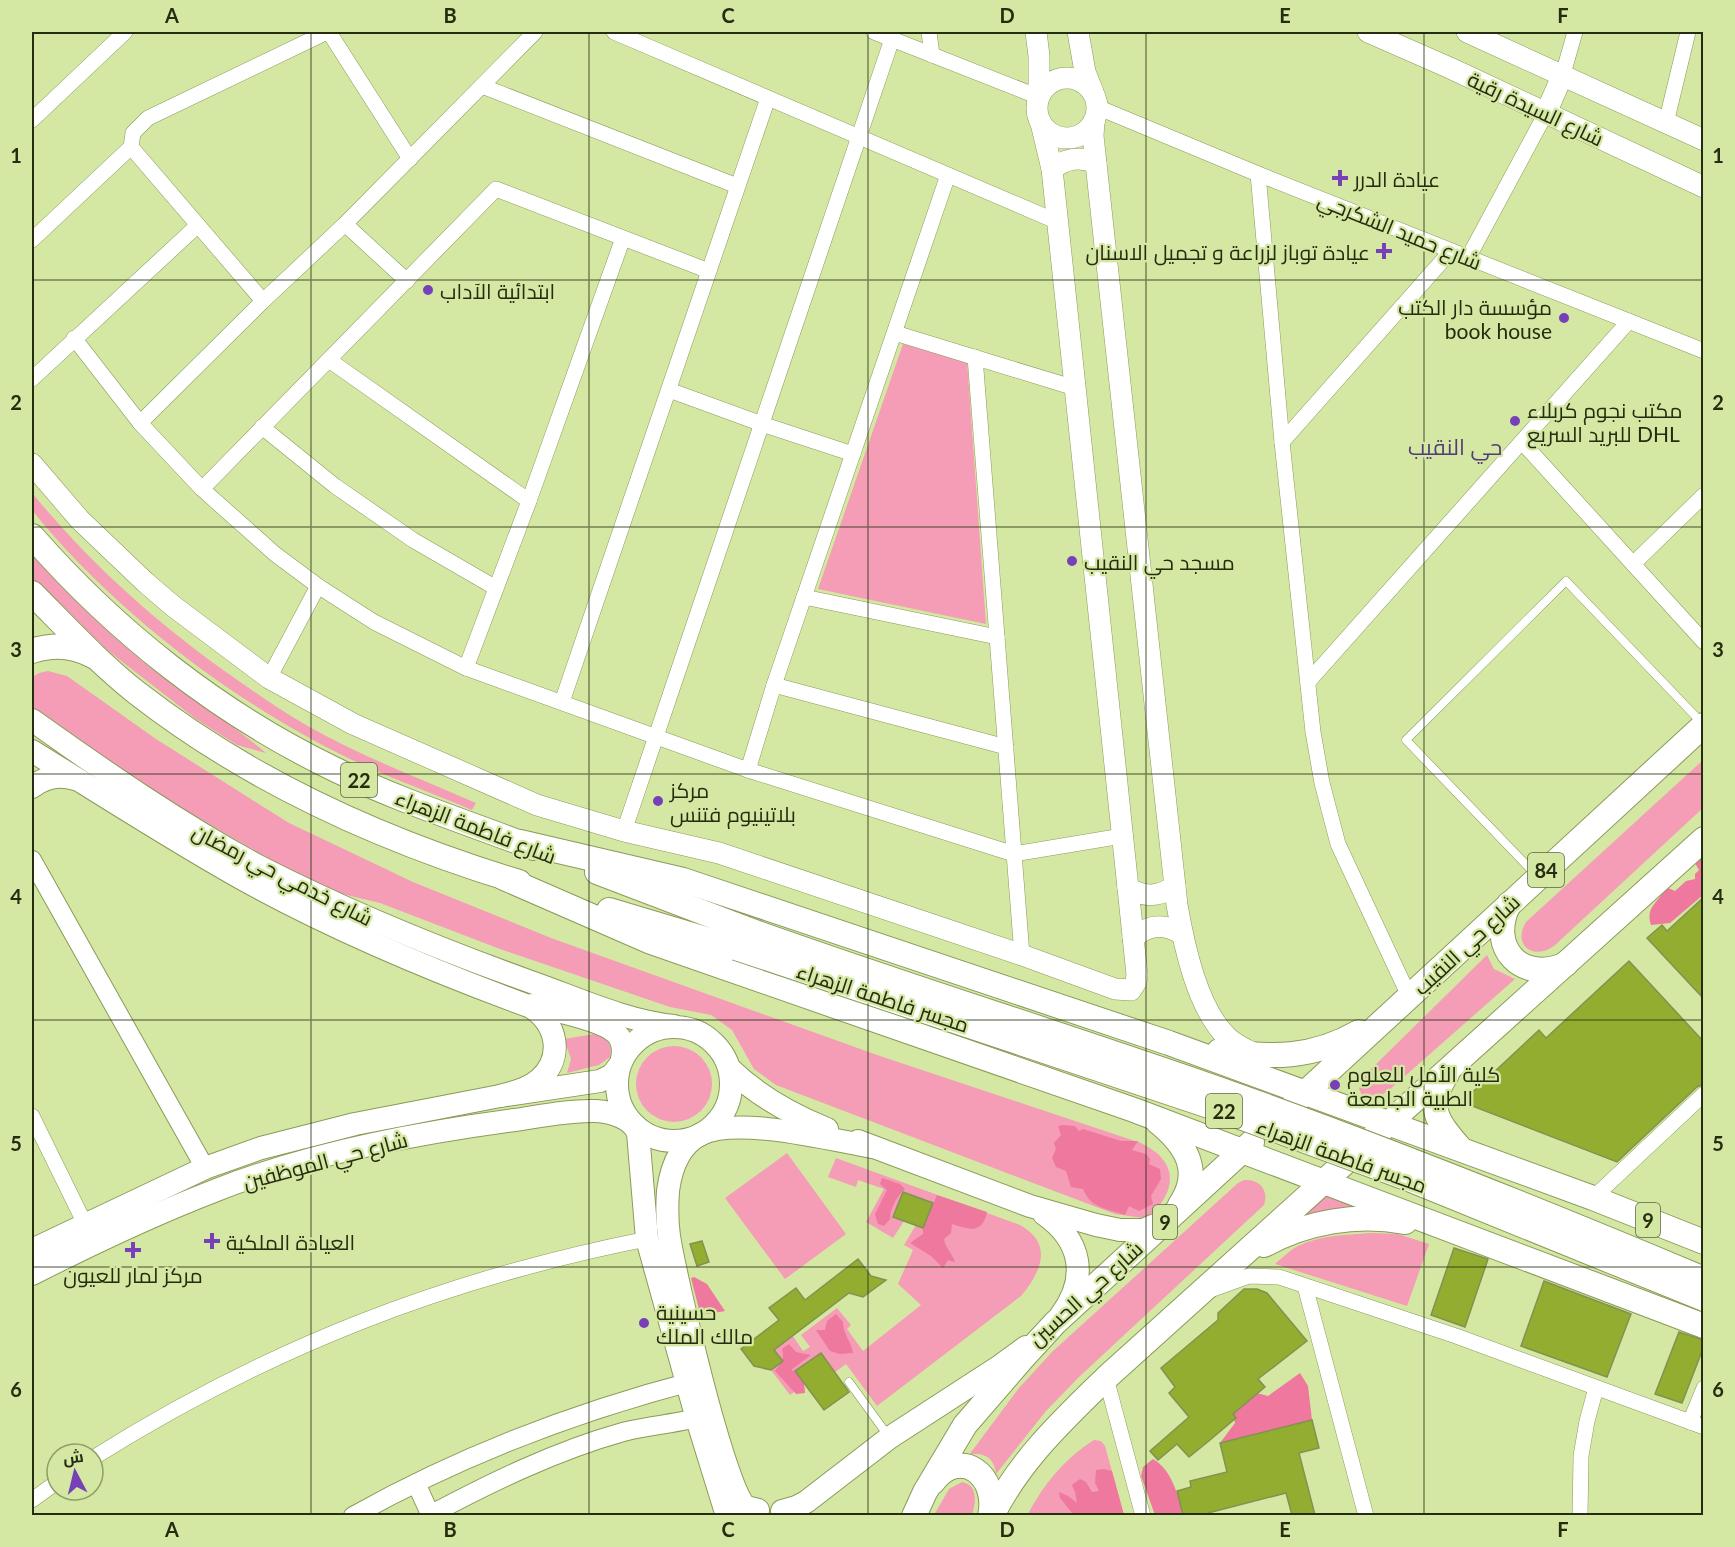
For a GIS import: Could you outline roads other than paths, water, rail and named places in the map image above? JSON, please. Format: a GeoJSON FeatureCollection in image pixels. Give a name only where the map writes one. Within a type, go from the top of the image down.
{"type":"FeatureCollection","features":[{"type":"Feature","properties":{"kind":"highway","name":"شارع فاطمة الزهراء"},"geometry":{"type":"LineString","coordinates":[[32,536],[51,558],[125,629],[182,675],[225,707],[298,750],[356,779],[438,813],[520,842],[740,938]]}},
{"type":"Feature","properties":{"kind":"highway","name":"شارع فاطمة الزهراء"},"geometry":{"type":"LineString","coordinates":[[32,593],[98,659],[136,692],[204,741],[323,807],[396,838],[504,878],[740,938]]}},
{"type":"Feature","properties":{"kind":"highway"},"geometry":{"type":"LineString","coordinates":[[32,651],[65,646],[98,659]]}},
{"type":"Feature","properties":{"kind":"highway","name":"شارع حي النقيب"},"geometry":{"type":"LineString","coordinates":[[1387,1016],[1704,725]]}},
{"type":"Feature","properties":{"kind":"highway"},"geometry":{"type":"LineString","coordinates":[[991,1515],[1014,1476],[1035,1450],[1106,1378],[1704,839]]}},
{"type":"Feature","properties":{"kind":"highway"},"geometry":{"type":"LineString","coordinates":[[520,842],[683,880],[1169,1043],[1305,1092]]}},
{"type":"Feature","properties":{"kind":"highway"},"geometry":{"type":"LineString","coordinates":[[504,878],[651,942],[1134,1110],[1704,1326]]}},
{"type":"Feature","properties":{"kind":"highway"},"geometry":{"type":"LineString","coordinates":[[1509,904],[1502,917],[1501,932],[1504,946],[1512,958],[1524,967],[1538,971],[1553,970],[1566,964]]}},
{"type":"Feature","properties":{"kind":"highway","name":"مجسر فاطمة الزهراء"},"geometry":{"type":"LineString","coordinates":[[740,938],[831,959],[1112,1052],[1328,1128],[1704,1279]]}},
{"type":"Feature","properties":{"kind":"highway","name":"مجسر فاطمة الزهراء"},"geometry":{"type":"LineString","coordinates":[[740,938],[1406,1178],[1704,1299]]}},
{"type":"Feature","properties":{"kind":"highway"},"geometry":{"type":"LineString","coordinates":[[1169,1043],[1258,1056],[1291,1055],[1320,1050],[1349,1038],[1387,1016]]}},
{"type":"Feature","properties":{"kind":"highway","name":"شارع حي الحسين"},"geometry":{"type":"LineString","coordinates":[[1054,1323],[1387,1016]]}},
{"type":"Feature","properties":{"kind":"highway"},"geometry":{"type":"LineString","coordinates":[[1134,1110],[1166,1114],[1181,1108],[1192,1095],[1197,1080],[1194,1064],[1183,1050],[1169,1043]]}},
{"type":"Feature","properties":{"kind":"highway"},"geometry":{"type":"LineString","coordinates":[[1453,1066],[1438,1090],[1435,1108],[1441,1126],[1461,1150]]}},
{"type":"Feature","properties":{"kind":"highway","name":"9"},"geometry":{"type":"LineString","coordinates":[[1305,1092],[1593,1198],[1704,1242]]}},
{"type":"Feature","properties":{"kind":"highway"},"geometry":{"type":"LineString","coordinates":[[1134,1110],[1151,1117],[1168,1131],[1177,1140],[1189,1161],[1191,1172],[1187,1194],[1171,1217]]}},
{"type":"Feature","properties":{"kind":"highway"},"geometry":{"type":"LineString","coordinates":[[1470,1238],[1461,1233],[1449,1216],[1446,1207],[1448,1186],[1453,1177],[1468,1164],[1478,1160],[1497,1163]]}},
{"type":"Feature","properties":{"kind":"highway"},"geometry":{"type":"LineString","coordinates":[[1234,1263],[1291,1233],[1326,1223],[1356,1219],[1398,1221],[1470,1238]]}},
{"type":"Feature","properties":{"kind":"highway","name":"9"},"geometry":{"type":"LineString","coordinates":[[914,1515],[965,1425],[1054,1323]]}},
{"type":"Feature","properties":{"kind":"highway"},"geometry":{"type":"LineString","coordinates":[[925,1492],[944,1471],[955,1467],[972,1468],[985,1478],[989,1485],[992,1498],[991,1515]]}},
{"type":"Feature","properties":{"kind":"main road"},"geometry":{"type":"LineString","coordinates":[[32,464],[80,520],[145,582],[268,678],[353,724],[537,805],[624,831],[718,853],[1115,989],[1131,990],[1136,982],[1133,938],[1052,169],[1037,111],[1039,56],[1036,32]]}},
{"type":"Feature","properties":{"kind":"main road"},"geometry":{"type":"LineString","coordinates":[[1078,32],[1085,72],[1095,106],[1093,136],[1182,934],[1197,983],[1221,1031],[1232,1041],[1258,1056]]}},
{"type":"Feature","properties":{"kind":"main road","name":"شارع السيدة رقية"},"geometry":{"type":"LineString","coordinates":[[1368,32],[1704,187]]}},
{"type":"Feature","properties":{"kind":"main road","name":"شارع السيدة رقية"},"geometry":{"type":"LineString","coordinates":[[1467,32],[1704,140]]}},
{"type":"Feature","properties":{"kind":"main road"},"geometry":{"type":"LineString","coordinates":[[1039,56],[1045,65],[1055,69],[1066,69],[1075,63],[1081,54]]}},
{"type":"Feature","properties":{"kind":"main road"},"geometry":{"type":"LineString","coordinates":[[1546,113],[1563,75]]}},
{"type":"Feature","properties":{"kind":"main road"},"geometry":{"type":"LineString","coordinates":[[1039,97],[1046,86],[1058,79],[1071,78],[1083,82],[1095,106],[1088,129],[1079,135],[1068,138],[1058,136],[1048,131],[1041,123]]}},
{"type":"Feature","properties":{"kind":"main road"},"geometry":{"type":"LineString","coordinates":[[1052,169],[1073,159],[1096,163]]}},
{"type":"Feature","properties":{"kind":"main road","name":"شارع خدمي حي رمضان"},"geometry":{"type":"LineString","coordinates":[[32,720],[176,818],[290,882],[388,927],[555,990],[639,1020],[674,1026]]}},
{"type":"Feature","properties":{"kind":"main road"},"geometry":{"type":"LineString","coordinates":[[32,751],[187,847],[292,905],[401,956],[531,1006],[541,1013],[554,1033],[555,1046],[548,1070],[530,1087],[500,1096]]}},
{"type":"Feature","properties":{"kind":"main road"},"geometry":{"type":"LineString","coordinates":[[32,787],[44,779],[58,776],[84,783]]}},
{"type":"Feature","properties":{"kind":"main road"},"geometry":{"type":"LineString","coordinates":[[1128,888],[1147,896],[1167,892],[1175,886]]}},
{"type":"Feature","properties":{"kind":"main road"},"geometry":{"type":"LineString","coordinates":[[1133,938],[1141,930],[1152,926],[1173,928],[1182,934]]}},
{"type":"Feature","properties":{"kind":"main road"},"geometry":{"type":"LineString","coordinates":[[513,1000],[590,1020],[609,1028],[621,1041],[621,1062],[616,1081],[618,1097],[623,1111],[639,1137],[647,1239],[695,1381],[727,1515]]}},
{"type":"Feature","properties":{"kind":"main road"},"geometry":{"type":"LineString","coordinates":[[621,1062],[631,1045],[644,1035],[658,1028],[674,1026],[693,1029],[709,1038],[722,1052],[730,1069],[732,1088],[727,1106],[717,1122],[685,1148],[675,1161],[670,1181],[669,1236],[681,1292],[695,1381]]}},
{"type":"Feature","properties":{"kind":"main road","name":"شارع حي الموظفين"},"geometry":{"type":"LineString","coordinates":[[32,1250],[205,1168],[261,1148],[326,1131],[500,1096],[600,1081],[612,1075],[621,1062]]}},
{"type":"Feature","properties":{"kind":"main road"},"geometry":{"type":"LineString","coordinates":[[730,1069],[753,1090],[807,1121],[1030,1206],[1120,1230],[1143,1230],[1171,1217]]}},
{"type":"Feature","properties":{"kind":"main road","name":"شارع حي الموظفين"},"geometry":{"type":"LineString","coordinates":[[32,1274],[214,1190],[314,1159],[442,1131],[571,1113],[605,1112],[620,1116],[633,1124]]}},
{"type":"Feature","properties":{"kind":"main road"},"geometry":{"type":"LineString","coordinates":[[633,1124],[648,1135],[665,1140],[684,1140],[725,1128],[762,1129],[807,1133],[872,1147]]}},
{"type":"Feature","properties":{"kind":"main road"},"geometry":{"type":"LineString","coordinates":[[1030,1206],[1059,1226],[1067,1235],[1076,1256],[1077,1280],[1072,1296],[1054,1323]]}},
{"type":"Feature","properties":{"kind":"main road","name":"شارع حي الحسين"},"geometry":{"type":"LineString","coordinates":[[786,1513],[806,1502],[890,1438],[1000,1366],[1054,1323]]}},
{"type":"Feature","properties":{"kind":"main road"},"geometry":{"type":"LineString","coordinates":[[704,1416],[740,1501],[753,1513],[770,1509],[786,1513]]}},
{"type":"Feature","properties":{"kind":"street"},"geometry":{"type":"LineString","coordinates":[[32,120],[125,32]]}},
{"type":"Feature","properties":{"kind":"street"},"geometry":{"type":"LineString","coordinates":[[32,240],[131,147],[133,132],[148,118],[328,32],[410,159]]}},
{"type":"Feature","properties":{"kind":"street"},"geometry":{"type":"LineString","coordinates":[[140,423],[263,301],[345,224],[535,32]]}},
{"type":"Feature","properties":{"kind":"street"},"geometry":{"type":"LineString","coordinates":[[614,32],[1058,222]]}},
{"type":"Feature","properties":{"kind":"street"},"geometry":{"type":"LineString","coordinates":[[874,32],[1039,97]]}},
{"type":"Feature","properties":{"kind":"street"},"geometry":{"type":"LineString","coordinates":[[929,32],[932,55]]}},
{"type":"Feature","properties":{"kind":"street"},"geometry":{"type":"LineString","coordinates":[[1563,75],[1575,32]]}},
{"type":"Feature","properties":{"kind":"street"},"geometry":{"type":"LineString","coordinates":[[1666,123],[1688,32]]}},
{"type":"Feature","properties":{"kind":"street"},"geometry":{"type":"LineString","coordinates":[[624,831],[892,39]]}},
{"type":"Feature","properties":{"kind":"street"},"geometry":{"type":"LineString","coordinates":[[482,86],[737,186]]}},
{"type":"Feature","properties":{"kind":"street"},"geometry":{"type":"LineString","coordinates":[[562,702],[768,98]]}},
{"type":"Feature","properties":{"kind":"street","name":"شارع حميد الشكرجي"},"geometry":{"type":"LineString","coordinates":[[1095,106],[1258,174],[1704,351]]}},
{"type":"Feature","properties":{"kind":"street"},"geometry":{"type":"LineString","coordinates":[[1468,258],[1546,113]]}},
{"type":"Feature","properties":{"kind":"street"},"geometry":{"type":"LineString","coordinates":[[131,147],[263,301]]}},
{"type":"Feature","properties":{"kind":"street"},"geometry":{"type":"LineString","coordinates":[[1258,174],[1282,442],[1313,732],[1322,783],[1338,844],[1409,996]]}},
{"type":"Feature","properties":{"kind":"street"},"geometry":{"type":"LineString","coordinates":[[748,770],[774,686],[948,175]]}},
{"type":"Feature","properties":{"kind":"street"},"geometry":{"type":"LineString","coordinates":[[202,489],[496,189],[708,271]]}},
{"type":"Feature","properties":{"kind":"street"},"geometry":{"type":"LineString","coordinates":[[345,224],[406,281]]}},
{"type":"Feature","properties":{"kind":"street"},"geometry":{"type":"LineString","coordinates":[[32,379],[198,225]]}},
{"type":"Feature","properties":{"kind":"street"},"geometry":{"type":"LineString","coordinates":[[466,668],[529,501],[623,238]]}},
{"type":"Feature","properties":{"kind":"street"},"geometry":{"type":"LineString","coordinates":[[1282,442],[1451,251]]}},
{"type":"Feature","properties":{"kind":"street"},"geometry":{"type":"LineString","coordinates":[[1308,682],[1629,321]]}},
{"type":"Feature","properties":{"kind":"street"},"geometry":{"type":"LineString","coordinates":[[896,333],[1075,388]]}},
{"type":"Feature","properties":{"kind":"street"},"geometry":{"type":"LineString","coordinates":[[75,339],[140,423],[202,489],[275,554],[318,586],[374,622],[466,668],[748,770],[1014,854],[1122,836]]}},
{"type":"Feature","properties":{"kind":"street"},"geometry":{"type":"LineString","coordinates":[[975,357],[1022,956]]}},
{"type":"Feature","properties":{"kind":"street"},"geometry":{"type":"LineString","coordinates":[[329,360],[529,501]]}},
{"type":"Feature","properties":{"kind":"street"},"geometry":{"type":"LineString","coordinates":[[669,390],[854,454]]}},
{"type":"Feature","properties":{"kind":"street"},"geometry":{"type":"LineString","coordinates":[[262,427],[335,486],[413,540],[496,588]]}},
{"type":"Feature","properties":{"kind":"street"},"geometry":{"type":"LineString","coordinates":[[1522,442],[1704,642]]}},
{"type":"Feature","properties":{"kind":"street"},"geometry":{"type":"LineString","coordinates":[[1633,564],[1704,495]]}},
{"type":"Feature","properties":{"kind":"street"},"geometry":{"type":"LineString","coordinates":[[268,678],[318,586]]}},
{"type":"Feature","properties":{"kind":"street"},"geometry":{"type":"LineString","coordinates":[[804,597],[997,637]]}},
{"type":"Feature","properties":{"kind":"street"},"geometry":{"type":"LineString","coordinates":[[774,686],[1006,747]]}},
{"type":"Feature","properties":{"kind":"street"},"geometry":{"type":"LineString","coordinates":[[32,860],[205,1168]]}},
{"type":"Feature","properties":{"kind":"street"},"geometry":{"type":"LineString","coordinates":[[1593,1198],[1704,1094]]}},
{"type":"Feature","properties":{"kind":"street"},"geometry":{"type":"LineString","coordinates":[[32,1116],[85,1224]]}},
{"type":"Feature","properties":{"kind":"street"},"geometry":{"type":"LineString","coordinates":[[105,1451],[219,1385],[356,1322],[500,1273],[647,1239]]}},
{"type":"Feature","properties":{"kind":"street"},"geometry":{"type":"LineString","coordinates":[[1195,1299],[1222,1285],[1249,1276],[1270,1276],[1456,1336],[1697,1425],[1704,1388]]}},
{"type":"Feature","properties":{"kind":"street"},"geometry":{"type":"LineString","coordinates":[[1305,1286],[1366,1515]]}},
{"type":"Feature","properties":{"kind":"street"},"geometry":{"type":"LineString","coordinates":[[1106,1378],[1143,1515]]}},
{"type":"Feature","properties":{"kind":"street"},"geometry":{"type":"LineString","coordinates":[[353,1515],[490,1449],[549,1426],[695,1381]]}},
{"type":"Feature","properties":{"kind":"street"},"geometry":{"type":"LineString","coordinates":[[1580,1515],[1581,1456],[1596,1388]]}},
{"type":"Feature","properties":{"kind":"street"},"geometry":{"type":"LineString","coordinates":[[416,1483],[429,1515],[503,1478],[560,1454],[624,1432],[704,1416]]}},
{"type":"Feature","properties":{"kind":"street"},"geometry":{"type":"LineString","coordinates":[[32,1500],[45,1491]]}},
{"type":"Feature","properties":{"kind":"lane"},"geometry":{"type":"LineString","coordinates":[[1538,877],[1406,740],[1566,581],[1704,725]]}},
{"type":"Feature","properties":{"kind":"lane"},"geometry":{"type":"LineString","coordinates":[[849,1382],[890,1438]]}},
{"type":"Feature","properties":{"kind":"place","name":"عيادة الدرر"},"geometry":{"type":"Point","coordinates":[1340,178]}},
{"type":"Feature","properties":{"kind":"place","name":"عيادة توباز لزراعة و تجميل الاسنان"},"geometry":{"type":"Point","coordinates":[1384,251]}},
{"type":"Feature","properties":{"kind":"place","name":"ابتدائية الآداب"},"geometry":{"type":"Point","coordinates":[428,290]}},
{"type":"Feature","properties":{"kind":"place","name":"مؤسسة دار الكتب book house"},"geometry":{"type":"Point","coordinates":[1564,318]}},
{"type":"Feature","properties":{"kind":"place","name":"مكتب نجوم كربلاء للبريد السريع DHL"},"geometry":{"type":"Point","coordinates":[1515,421]}},
{"type":"Feature","properties":{"kind":"place","name":"مسجد حي النقيب"},"geometry":{"type":"Point","coordinates":[1072,561]}},
{"type":"Feature","properties":{"kind":"place","name":"مركز بلاتينيوم فتنس"},"geometry":{"type":"Point","coordinates":[658,801]}},
{"type":"Feature","properties":{"kind":"place","name":"كلية الأمل للعلوم الطبية الجامعة"},"geometry":{"type":"Point","coordinates":[1335,1085]}},
{"type":"Feature","properties":{"kind":"place","name":"العيادة الملكية"},"geometry":{"type":"Point","coordinates":[212,1241]}},
{"type":"Feature","properties":{"kind":"place","name":"مركز لمار للعيون"},"geometry":{"type":"Point","coordinates":[133,1250]}},
{"type":"Feature","properties":{"kind":"place","name":"حسينية مالك الملك"},"geometry":{"type":"Point","coordinates":[644,1323]}},
{"type":"Feature","properties":{"kind":"district","name":"حي النقيب"},"geometry":{"type":"Point","coordinates":[1455,446]}}]}
